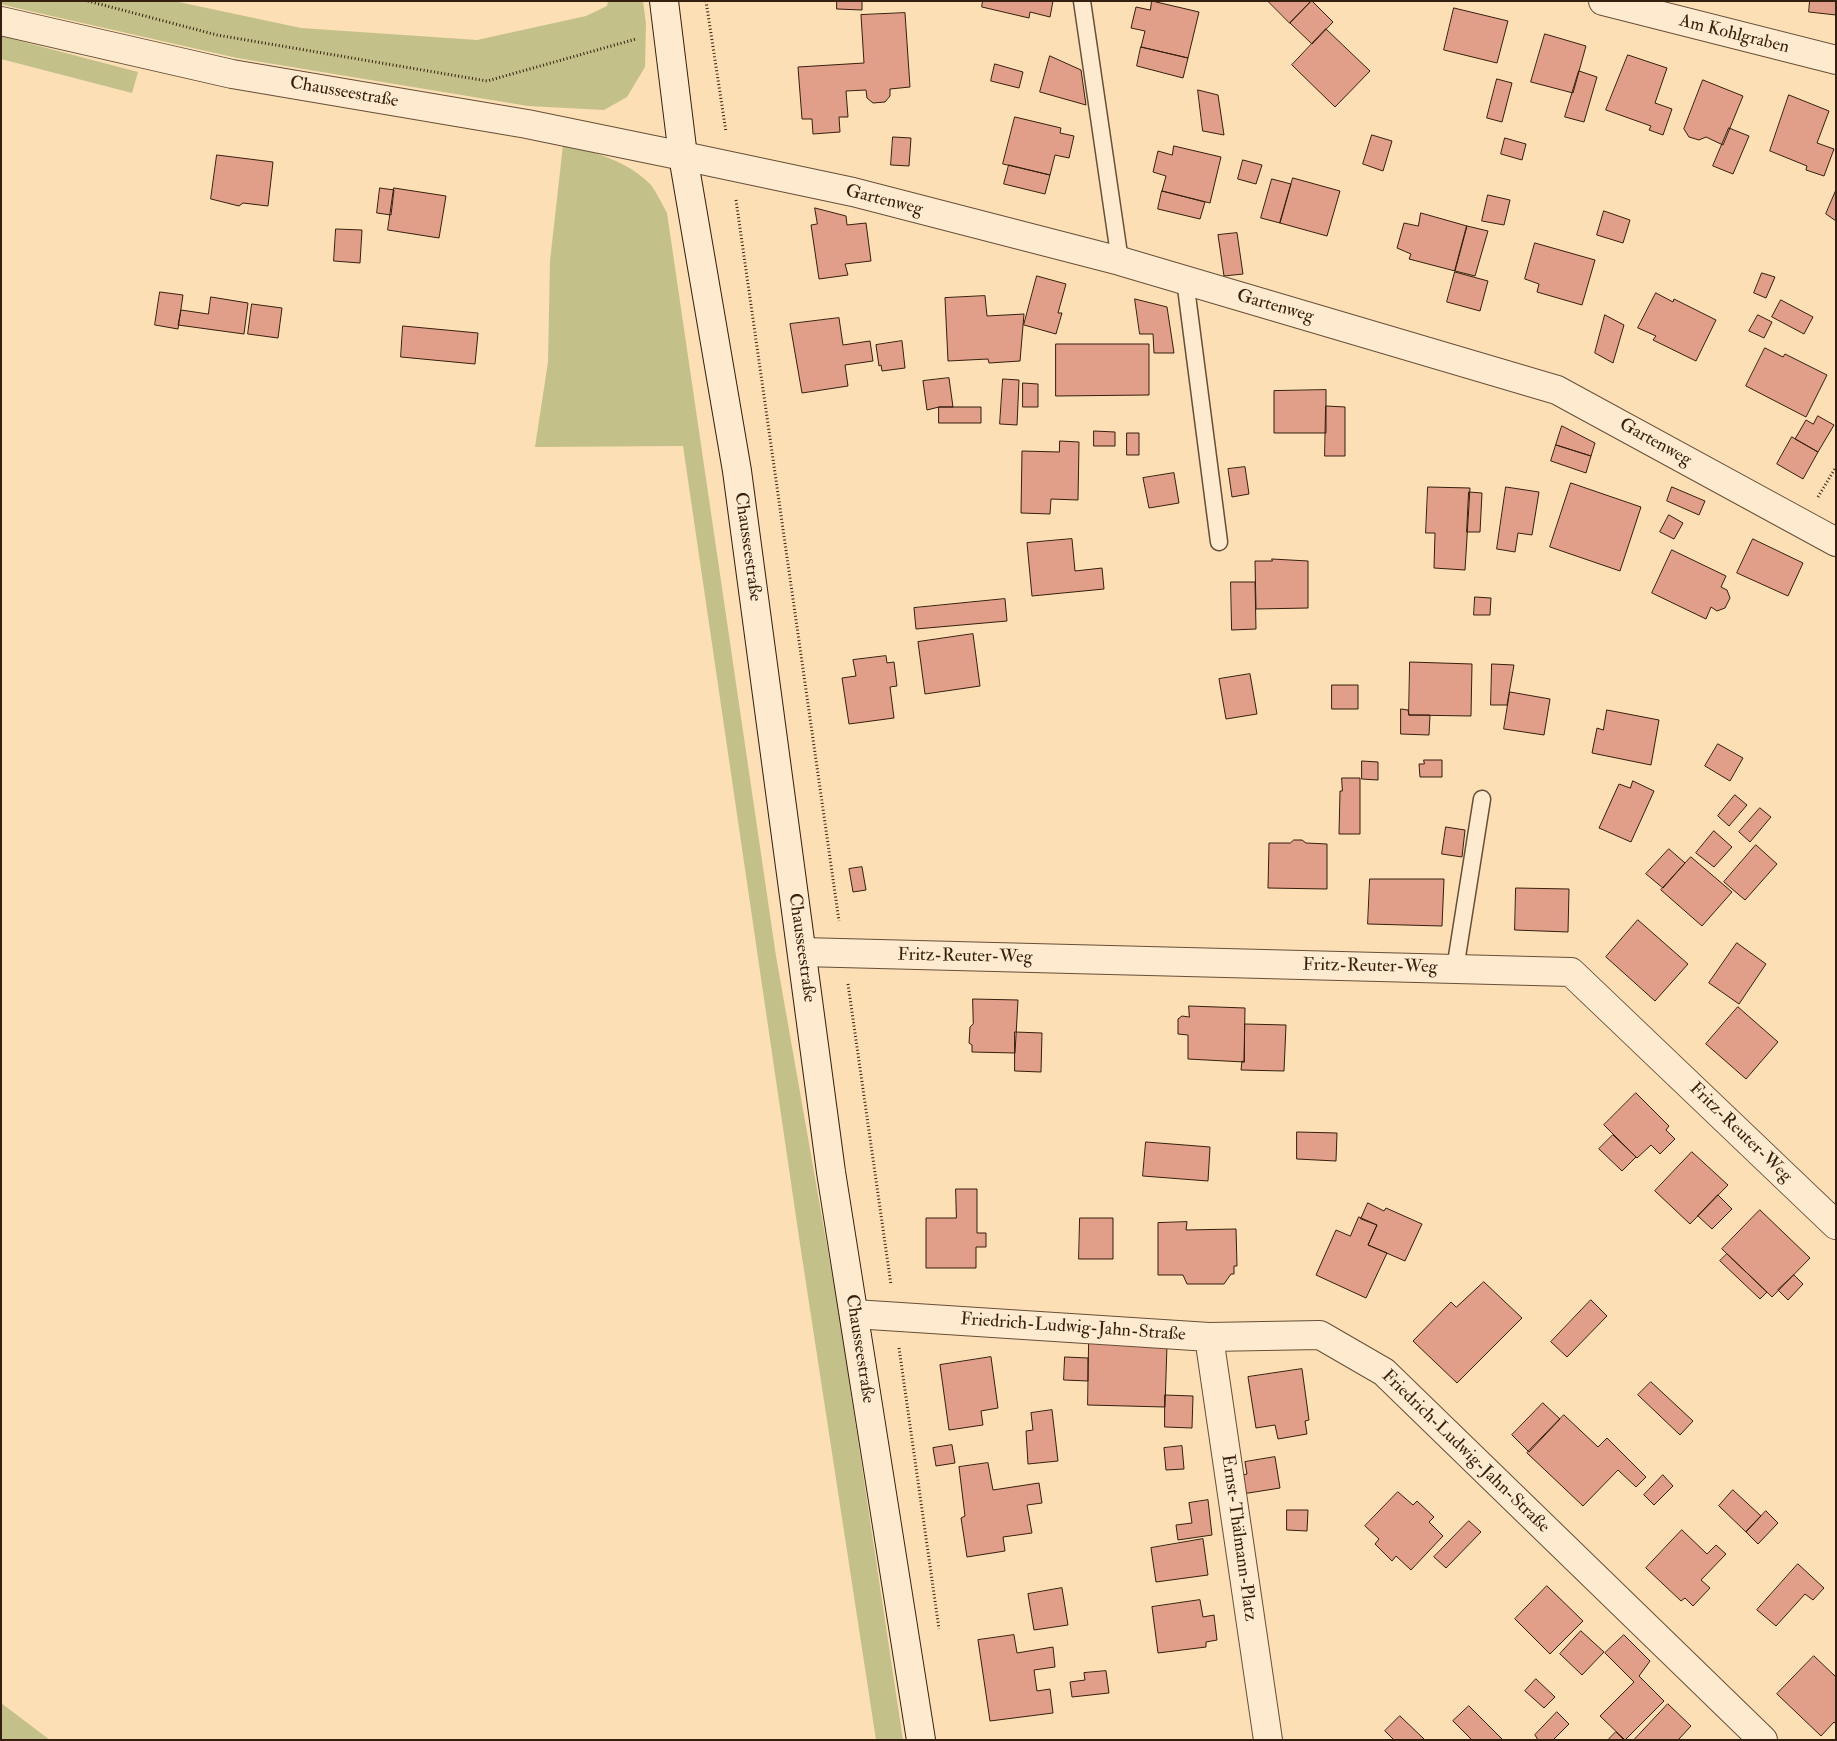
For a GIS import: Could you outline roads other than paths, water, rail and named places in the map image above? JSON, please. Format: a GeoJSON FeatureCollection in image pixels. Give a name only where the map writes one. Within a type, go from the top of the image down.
{"type":"FeatureCollection","features":[{"type":"Feature","properties":{"kind":"street","name":"Chausseestraße"},"geometry":{"type":"LineString","coordinates":[[664,1],[682,156],[737,470],[830,1172],[920,1740]]}},
{"type":"Feature","properties":{"kind":"street","name":"Am Kohlgraben"},"geometry":{"type":"LineString","coordinates":[[1603,1],[1836,60]]}},
{"type":"Feature","properties":{"kind":"street","name":"Chausseestraße"},"geometry":{"type":"LineString","coordinates":[[4,22],[232,74],[527,124],[682,156]]}},
{"type":"Feature","properties":{"kind":"street","name":"Gartenweg"},"geometry":{"type":"LineString","coordinates":[[682,156],[853,192],[1120,261],[1556,390],[1836,542]]}},
{"type":"Feature","properties":{"kind":"street","name":"Fritz-Reuter-Weg"},"geometry":{"type":"LineString","coordinates":[[802,952],[1571,972],[1836,1225]]}},
{"type":"Feature","properties":{"kind":"street","name":"Friedrich-Ludwig-Jahn-Straße"},"geometry":{"type":"LineString","coordinates":[[854,1314],[1209,1337],[1320,1335],[1384,1372],[1764,1740]]}},
{"type":"Feature","properties":{"kind":"street","name":"Ernst-Thälmann-Platz"},"geometry":{"type":"LineString","coordinates":[[1209,1337],[1268,1740]]}},
{"type":"Feature","properties":{"kind":"lane"},"geometry":{"type":"LineString","coordinates":[[1082,1],[1120,261]]}},
{"type":"Feature","properties":{"kind":"lane"},"geometry":{"type":"LineString","coordinates":[[1185,280],[1220,542]]}},
{"type":"Feature","properties":{"kind":"lane"},"geometry":{"type":"LineString","coordinates":[[1455,969],[1482,799]]}}]}
